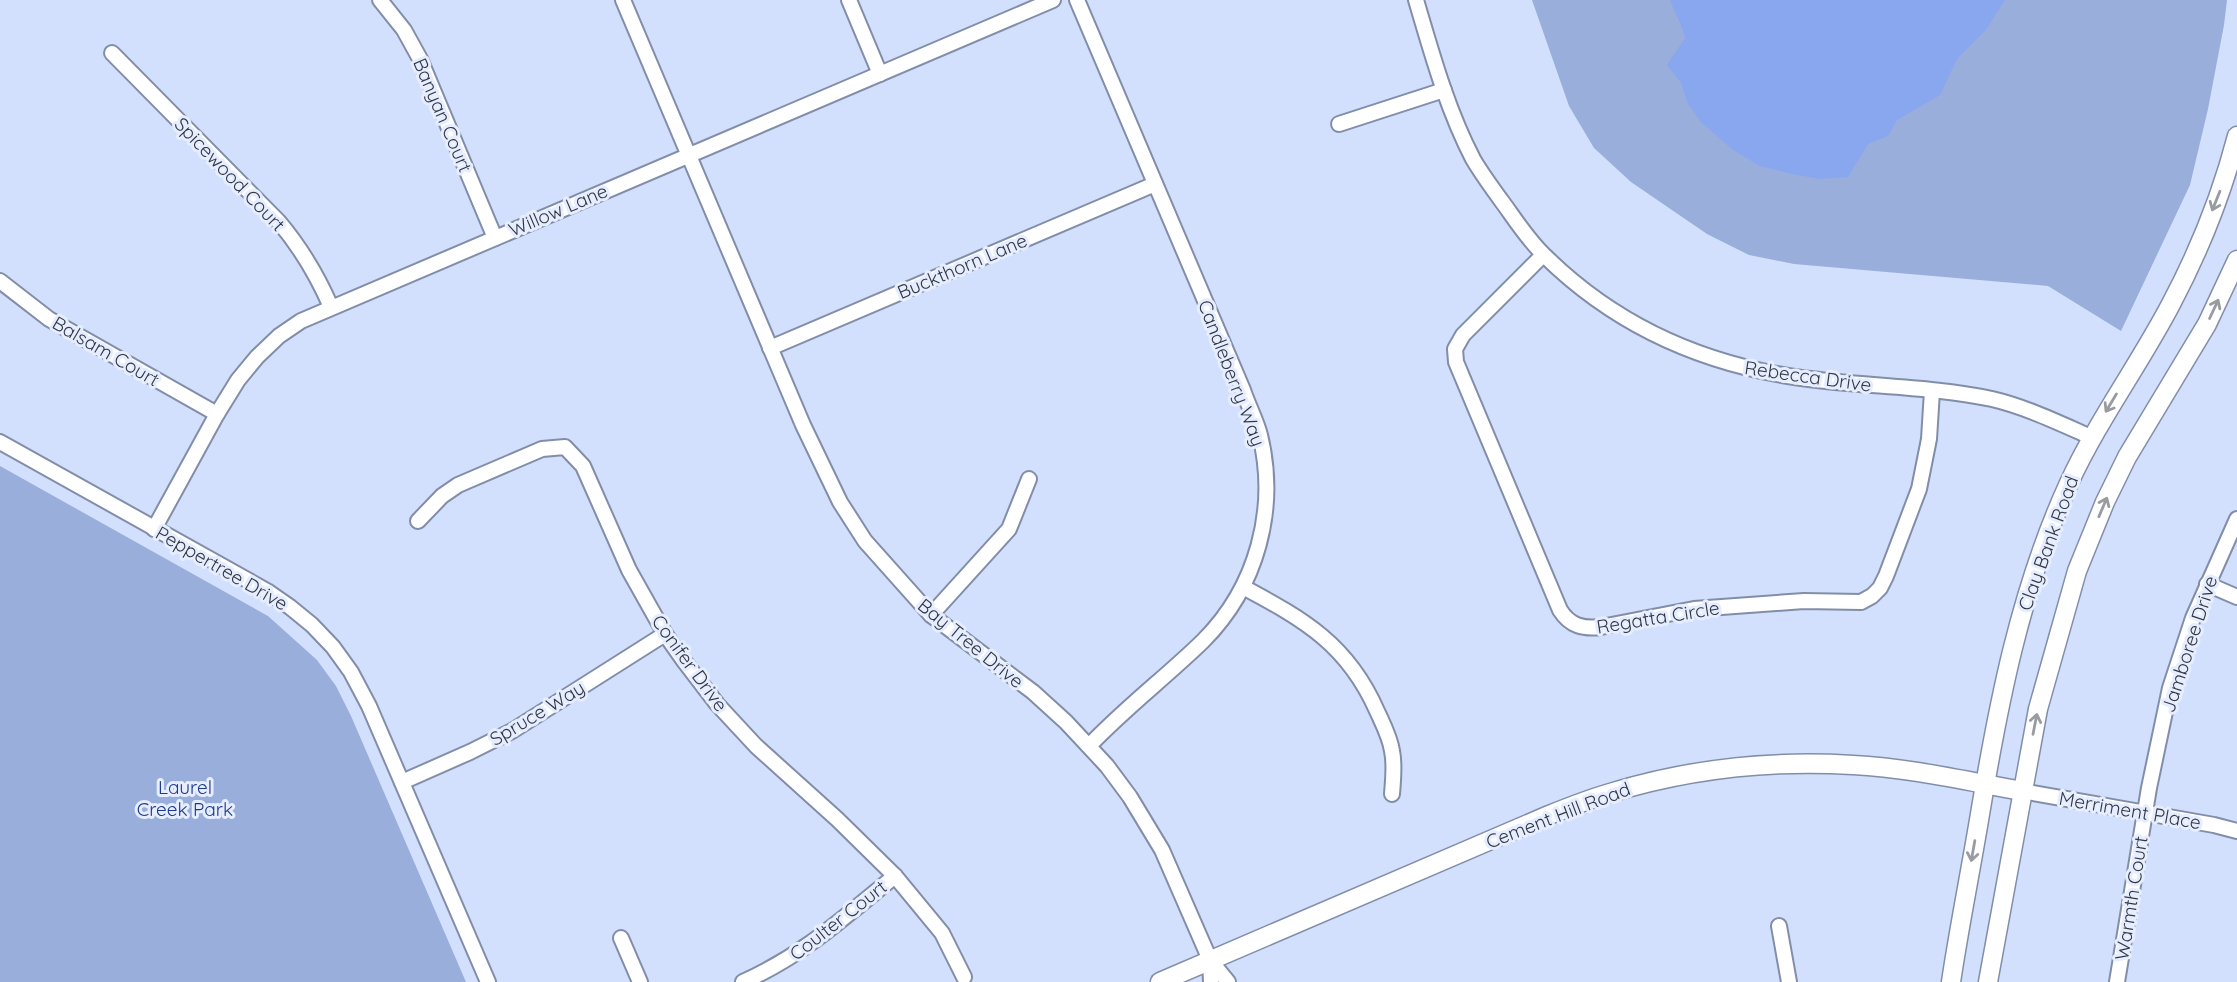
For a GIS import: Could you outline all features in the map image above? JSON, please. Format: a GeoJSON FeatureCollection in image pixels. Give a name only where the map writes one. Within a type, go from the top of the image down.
{"type":"FeatureCollection","features":[{"type":"Feature","properties":{"kind":"street","name":"Banyan Court"},"geometry":{"type":"LineString","coordinates":[[380,0],[404,30],[420,59],[495,237]]}},
{"type":"Feature","properties":{"kind":"street","name":"Bay Tree Drive"},"geometry":{"type":"LineString","coordinates":[[623,0],[820,464],[840,502],[865,541],[931,615],[1033,692],[1089,746],[1130,797],[1162,850],[1210,960],[1228,982]]}},
{"type":"Feature","properties":{"kind":"street"},"geometry":{"type":"LineString","coordinates":[[849,0],[880,74]]}},
{"type":"Feature","properties":{"kind":"street","name":"Willow Lane"},"geometry":{"type":"LineString","coordinates":[[154,529],[238,380],[279,336],[302,321],[1053,0]]}},
{"type":"Feature","properties":{"kind":"street","name":"Candleberry Way"},"geometry":{"type":"LineString","coordinates":[[1077,0],[1243,390],[1259,434],[1267,477],[1265,523],[1255,558],[1243,587],[1225,616],[1203,640],[1089,746]]}},
{"type":"Feature","properties":{"kind":"street","name":"Rebecca Drive"},"geometry":{"type":"LineString","coordinates":[[1416,0],[1444,90],[1474,159],[1544,255],[1599,301],[1668,342],[1741,367],[1790,376],[1995,400],[2091,437]]}},
{"type":"Feature","properties":{"kind":"street","name":"Spicewood Court"},"geometry":{"type":"LineString","coordinates":[[112,53],[279,222],[317,275],[331,307]]}},
{"type":"Feature","properties":{"kind":"street"},"geometry":{"type":"LineString","coordinates":[[1339,124],[1444,90]]}},
{"type":"Feature","properties":{"kind":"street","name":"Clay Bank Road"},"geometry":{"type":"LineString","coordinates":[[1951,982],[1985,784],[2017,629],[2039,558],[2068,485],[2091,437],[2170,304],[2213,211],[2237,136]]}},
{"type":"Feature","properties":{"kind":"street","name":"Buckthorn Lane"},"geometry":{"type":"LineString","coordinates":[[770,348],[1155,184]]}},
{"type":"Feature","properties":{"kind":"street","name":"Regatta Circle"},"geometry":{"type":"LineString","coordinates":[[1544,255],[1463,335],[1455,349],[1456,362],[1560,610],[1566,619],[1575,625],[1588,628],[1694,609],[1804,601],[1849,603],[1872,597],[1886,576],[1919,489],[1929,439],[1932,391]]}},
{"type":"Feature","properties":{"kind":"street","name":"Clay Bank Road"},"geometry":{"type":"LineString","coordinates":[[1988,982],[2038,709],[2077,571],[2127,457],[2207,324],[2237,260]]}},
{"type":"Feature","properties":{"kind":"street","name":"Balsam Court"},"geometry":{"type":"LineString","coordinates":[[0,281],[49,319],[217,414]]}},
{"type":"Feature","properties":{"kind":"street","name":"Peppertree Drive"},"geometry":{"type":"LineString","coordinates":[[0,442],[267,591],[312,625],[333,647],[351,672],[369,706],[488,982]]}},
{"type":"Feature","properties":{"kind":"street","name":"Conifer Drive"},"geometry":{"type":"LineString","coordinates":[[418,521],[442,496],[458,485],[542,449],[565,447],[583,466],[629,570],[666,634],[717,704],[756,746],[895,876],[942,933],[964,977]]}},
{"type":"Feature","properties":{"kind":"street"},"geometry":{"type":"LineString","coordinates":[[931,615],[1009,528],[1029,479]]}},
{"type":"Feature","properties":{"kind":"street","name":"Jamboree Drive"},"geometry":{"type":"LineString","coordinates":[[2145,813],[2170,688],[2193,618],[2237,519]]}},
{"type":"Feature","properties":{"kind":"street"},"geometry":{"type":"LineString","coordinates":[[2207,584],[2237,597]]}},
{"type":"Feature","properties":{"kind":"street"},"geometry":{"type":"LineString","coordinates":[[1243,587],[1305,622],[1334,645],[1356,671],[1386,730],[1393,753],[1392,794]]}},
{"type":"Feature","properties":{"kind":"street","name":"Spruce Way"},"geometry":{"type":"LineString","coordinates":[[402,782],[512,731],[666,634]]}},
{"type":"Feature","properties":{"kind":"street","name":"Cement Hill Road"},"geometry":{"type":"LineString","coordinates":[[1160,982],[1549,815],[1609,793],[1651,782],[1739,767],[1815,763],[1905,770],[2022,791]]}},
{"type":"Feature","properties":{"kind":"street","name":"Merriment Place"},"geometry":{"type":"LineString","coordinates":[[2022,791],[2237,831]]}},
{"type":"Feature","properties":{"kind":"street","name":"Warmth Court"},"geometry":{"type":"LineString","coordinates":[[2117,982],[2145,813]]}},
{"type":"Feature","properties":{"kind":"street","name":"Coulter Court"},"geometry":{"type":"LineString","coordinates":[[743,982],[798,954],[834,928],[895,876]]}},
{"type":"Feature","properties":{"kind":"street"},"geometry":{"type":"LineString","coordinates":[[1779,926],[1789,982]]}},
{"type":"Feature","properties":{"kind":"street"},"geometry":{"type":"LineString","coordinates":[[621,937],[640,982]]}},
{"type":"Feature","properties":{"kind":"street","name":"Bay Tree Drive"},"geometry":{"type":"LineString","coordinates":[[1210,960],[1211,982]]}},
{"type":"Feature","properties":{"kind":"green space"},"geometry":{"type":"Polygon","coordinates":[[[1532,0],[2227,0],[2208,109],[2190,185],[2121,331],[2048,286],[1794,264],[1749,255],[1707,234],[1631,182],[1594,148],[1569,106],[1532,0]]]}},
{"type":"Feature","properties":{"kind":"green space","name":"Laurel Creek Park"},"geometry":{"type":"Polygon","coordinates":[[[0,466],[268,616],[317,660],[336,686],[351,716],[466,982],[0,982],[0,466]]]}},
{"type":"Feature","properties":{"kind":"shaded area"},"geometry":{"type":"Polygon","coordinates":[[[1670,0],[2005,0],[1985,31],[1957,59],[1940,95],[1897,120],[1888,136],[1868,144],[1848,177],[1820,179],[1760,166],[1733,150],[1701,122],[1688,104],[1681,83],[1667,65],[1685,38],[1670,0]]]}}]}
